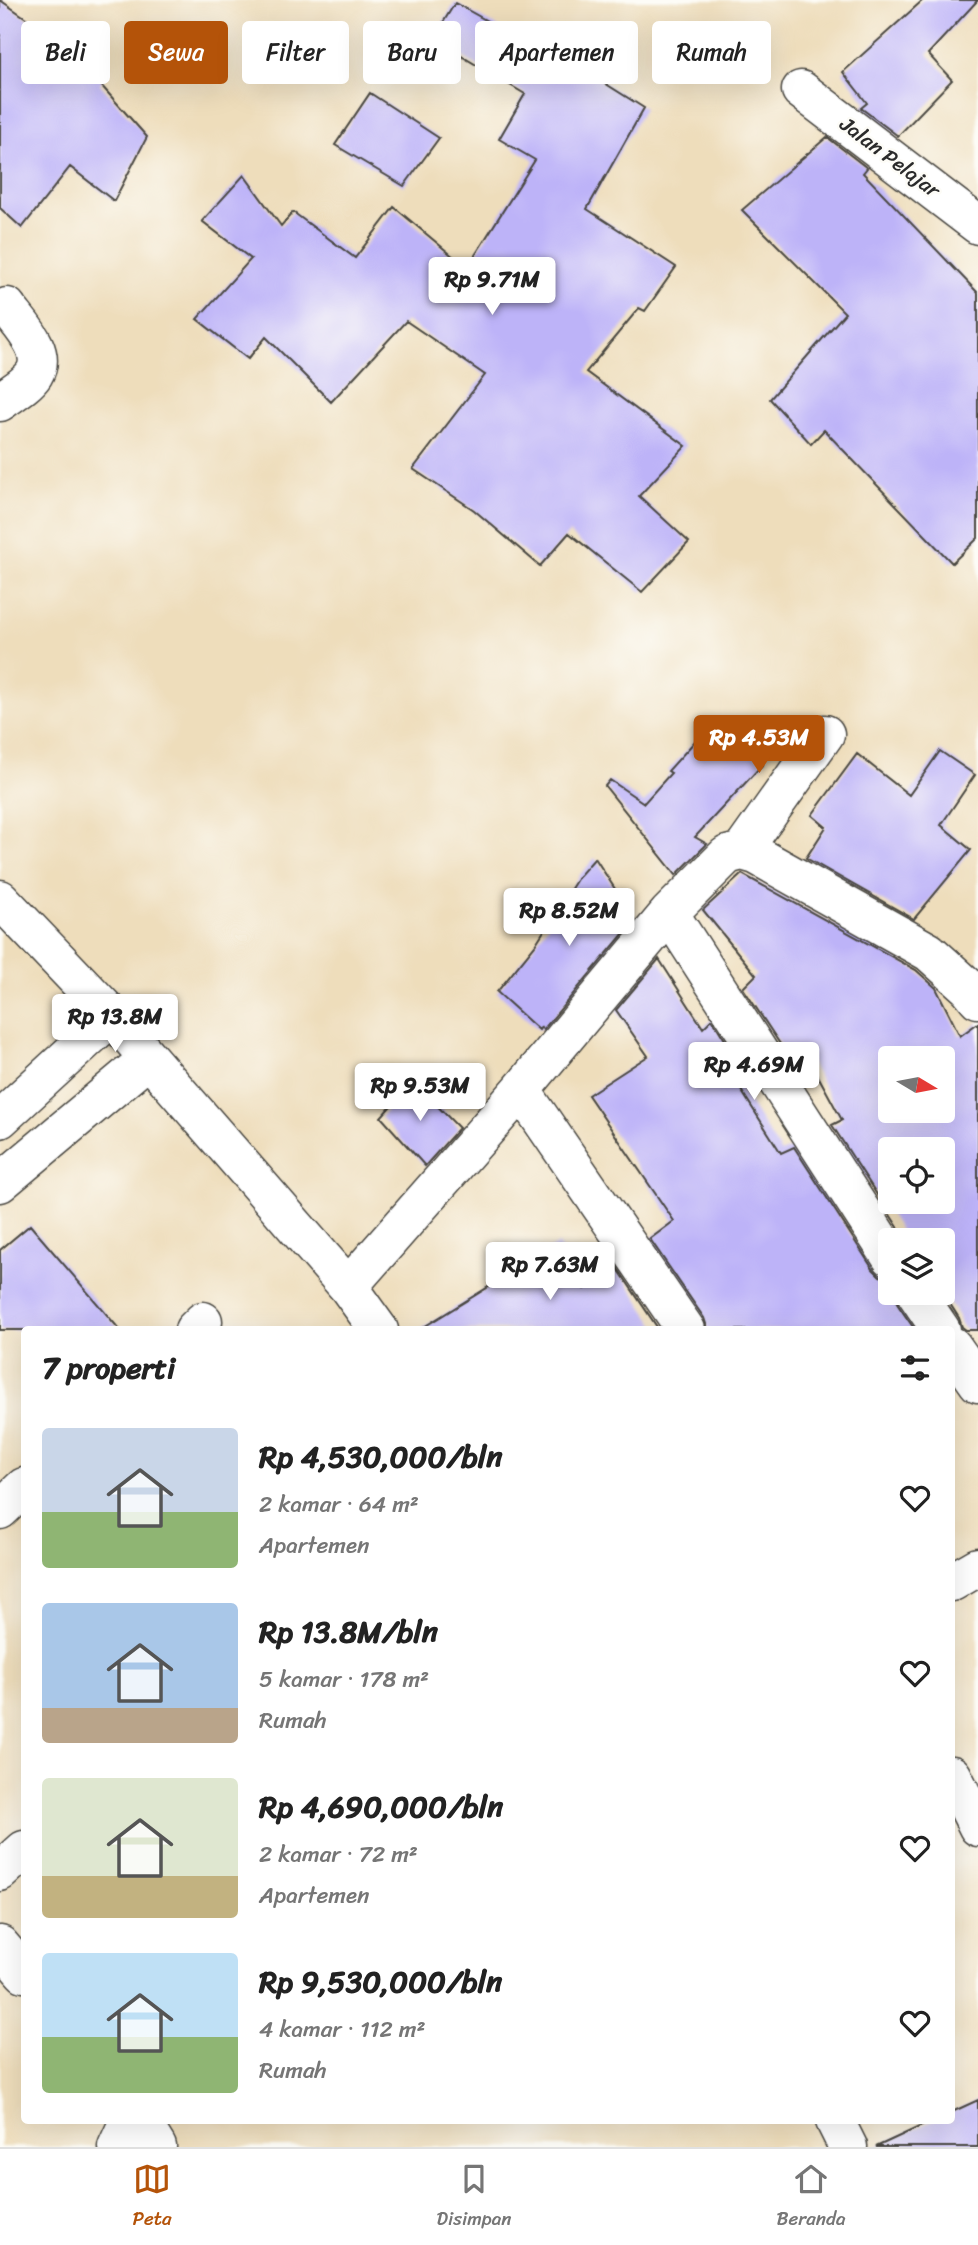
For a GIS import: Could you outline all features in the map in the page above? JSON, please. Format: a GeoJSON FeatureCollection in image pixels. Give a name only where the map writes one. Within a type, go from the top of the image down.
{"type":"FeatureCollection","features":[{"type":"Feature","properties":{"kind":"street","name":"Jalan Pelajar"},"geometry":{"type":"LineString","coordinates":[[801,90],[978,225]]}},
{"type":"Feature","properties":{"kind":"street"},"geometry":{"type":"LineString","coordinates":[[0,402],[33,376],[38,363],[37,351],[7,307]]}},
{"type":"Feature","properties":{"kind":"street"},"geometry":{"type":"LineString","coordinates":[[742,851],[825,734]]}},
{"type":"Feature","properties":{"kind":"street"},"geometry":{"type":"LineString","coordinates":[[348,1287],[521,1090],[668,914],[727,855],[742,851],[756,855],[929,951],[978,999]]}},
{"type":"Feature","properties":{"kind":"street"},"geometry":{"type":"LineString","coordinates":[[0,899],[112,1016],[348,1287],[376,1326]]}},
{"type":"Feature","properties":{"kind":"street"},"geometry":{"type":"LineString","coordinates":[[668,914],[878,1237]]}},
{"type":"Feature","properties":{"kind":"street"},"geometry":{"type":"LineString","coordinates":[[0,1119],[112,1016]]}},
{"type":"Feature","properties":{"kind":"street"},"geometry":{"type":"LineString","coordinates":[[0,1183],[148,1059]]}},
{"type":"Feature","properties":{"kind":"street"},"geometry":{"type":"LineString","coordinates":[[521,1090],[683,1326]]}},
{"type":"Feature","properties":{"kind":"street"},"geometry":{"type":"LineString","coordinates":[[924,1305],[938,1326]]}},
{"type":"Feature","properties":{"kind":"street"},"geometry":{"type":"LineString","coordinates":[[955,1350],[978,1383]]}},
{"type":"Feature","properties":{"kind":"street"},"geometry":{"type":"LineString","coordinates":[[0,1510],[21,1490]]}},
{"type":"Feature","properties":{"kind":"street"},"geometry":{"type":"LineString","coordinates":[[955,1581],[978,1567]]}},
{"type":"Feature","properties":{"kind":"street"},"geometry":{"type":"LineString","coordinates":[[955,1781],[978,1826]]}},
{"type":"Feature","properties":{"kind":"street"},"geometry":{"type":"LineString","coordinates":[[0,1872],[21,1853]]}},
{"type":"Feature","properties":{"kind":"street"},"geometry":{"type":"LineString","coordinates":[[0,1945],[21,1970]]}},
{"type":"Feature","properties":{"kind":"street"},"geometry":{"type":"LineString","coordinates":[[117,2147],[128,2124]]}},
{"type":"Feature","properties":{"kind":"street"},"geometry":{"type":"LineString","coordinates":[[143,2124],[157,2147]]}},
{"type":"Feature","properties":{"kind":"street"},"geometry":{"type":"LineString","coordinates":[[836,2124],[848,2147]]}},
{"type":"Feature","properties":{"kind":"building"},"geometry":{"type":"Polygon","coordinates":[[[0,0],[30,21],[21,21],[21,84],[100,84],[147,137],[114,201],[70,167],[22,228],[0,208],[0,0]]]}},
{"type":"Feature","properties":{"kind":"building"},"geometry":{"type":"Polygon","coordinates":[[[923,0],[978,0],[928,54],[952,80],[898,136],[861,108],[867,103],[843,72],[923,0]]]}},
{"type":"Feature","properties":{"kind":"building"},"geometry":{"type":"Polygon","coordinates":[[[455,3],[487,21],[475,21],[475,64],[461,56],[461,21],[444,21],[455,3]]]}},
{"type":"Feature","properties":{"kind":"building"},"geometry":{"type":"Polygon","coordinates":[[[508,84],[606,84],[644,108],[587,209],[676,267],[645,311],[639,308],[586,372],[686,446],[639,496],[689,542],[642,592],[569,533],[540,566],[474,510],[413,469],[485,375],[406,321],[331,402],[266,337],[248,359],[197,319],[251,259],[202,221],[244,175],[281,226],[293,212],[355,258],[394,207],[467,268],[535,160],[499,139],[525,94],[508,84]]]}},
{"type":"Feature","properties":{"kind":"building"},"geometry":{"type":"Polygon","coordinates":[[[370,93],[439,138],[404,186],[335,145],[370,93]]]}},
{"type":"Feature","properties":{"kind":"building"},"geometry":{"type":"Polygon","coordinates":[[[827,137],[867,168],[863,173],[978,293],[978,538],[952,563],[824,430],[811,444],[770,399],[845,313],[742,210],[827,137]]]}},
{"type":"Feature","properties":{"kind":"building"},"geometry":{"type":"Polygon","coordinates":[[[715,719],[763,764],[695,837],[707,844],[676,875],[605,786],[610,780],[644,803],[671,773],[668,771],[715,719]]]}},
{"type":"Feature","properties":{"kind":"building"},"geometry":{"type":"Polygon","coordinates":[[[940,751],[975,775],[941,825],[971,850],[914,919],[806,858],[826,827],[812,815],[857,754],[909,795],[940,751]]]}},
{"type":"Feature","properties":{"kind":"building"},"geometry":{"type":"Polygon","coordinates":[[[595,858],[635,920],[543,1030],[541,1027],[539,1030],[497,992],[535,945],[579,876],[595,858]]]}},
{"type":"Feature","properties":{"kind":"building"},"geometry":{"type":"Polygon","coordinates":[[[742,874],[916,970],[936,988],[960,1036],[978,1023],[978,1330],[966,1330],[962,1327],[951,1305],[955,1305],[955,1228],[899,1228],[890,1214],[955,1214],[955,1137],[878,1137],[878,1196],[832,1125],[842,1120],[804,1050],[790,1059],[743,988],[756,975],[703,910],[742,874]]]}},
{"type":"Feature","properties":{"kind":"building"},"geometry":{"type":"Polygon","coordinates":[[[659,959],[703,1028],[712,1019],[752,1083],[741,1090],[781,1153],[794,1147],[878,1274],[878,1305],[898,1305],[912,1326],[707,1326],[704,1318],[650,1239],[674,1221],[588,1095],[648,1056],[616,1010],[659,959]]]}},
{"type":"Feature","properties":{"kind":"building"},"geometry":{"type":"Polygon","coordinates":[[[413,1081],[459,1128],[425,1166],[381,1117],[413,1081]]]}},
{"type":"Feature","properties":{"kind":"building"},"geometry":{"type":"Polygon","coordinates":[[[30,1225],[117,1326],[21,1326],[21,1330],[0,1330],[0,1250],[30,1225]]]}},
{"type":"Feature","properties":{"kind":"building"},"geometry":{"type":"Polygon","coordinates":[[[558,1244],[585,1289],[616,1266],[656,1326],[425,1326],[558,1244]]]}},
{"type":"Feature","properties":{"kind":"building"},"geometry":{"type":"Polygon","coordinates":[[[978,2100],[978,2147],[876,2147],[926,2124],[955,2124],[955,2111],[978,2100]]]}}]}
